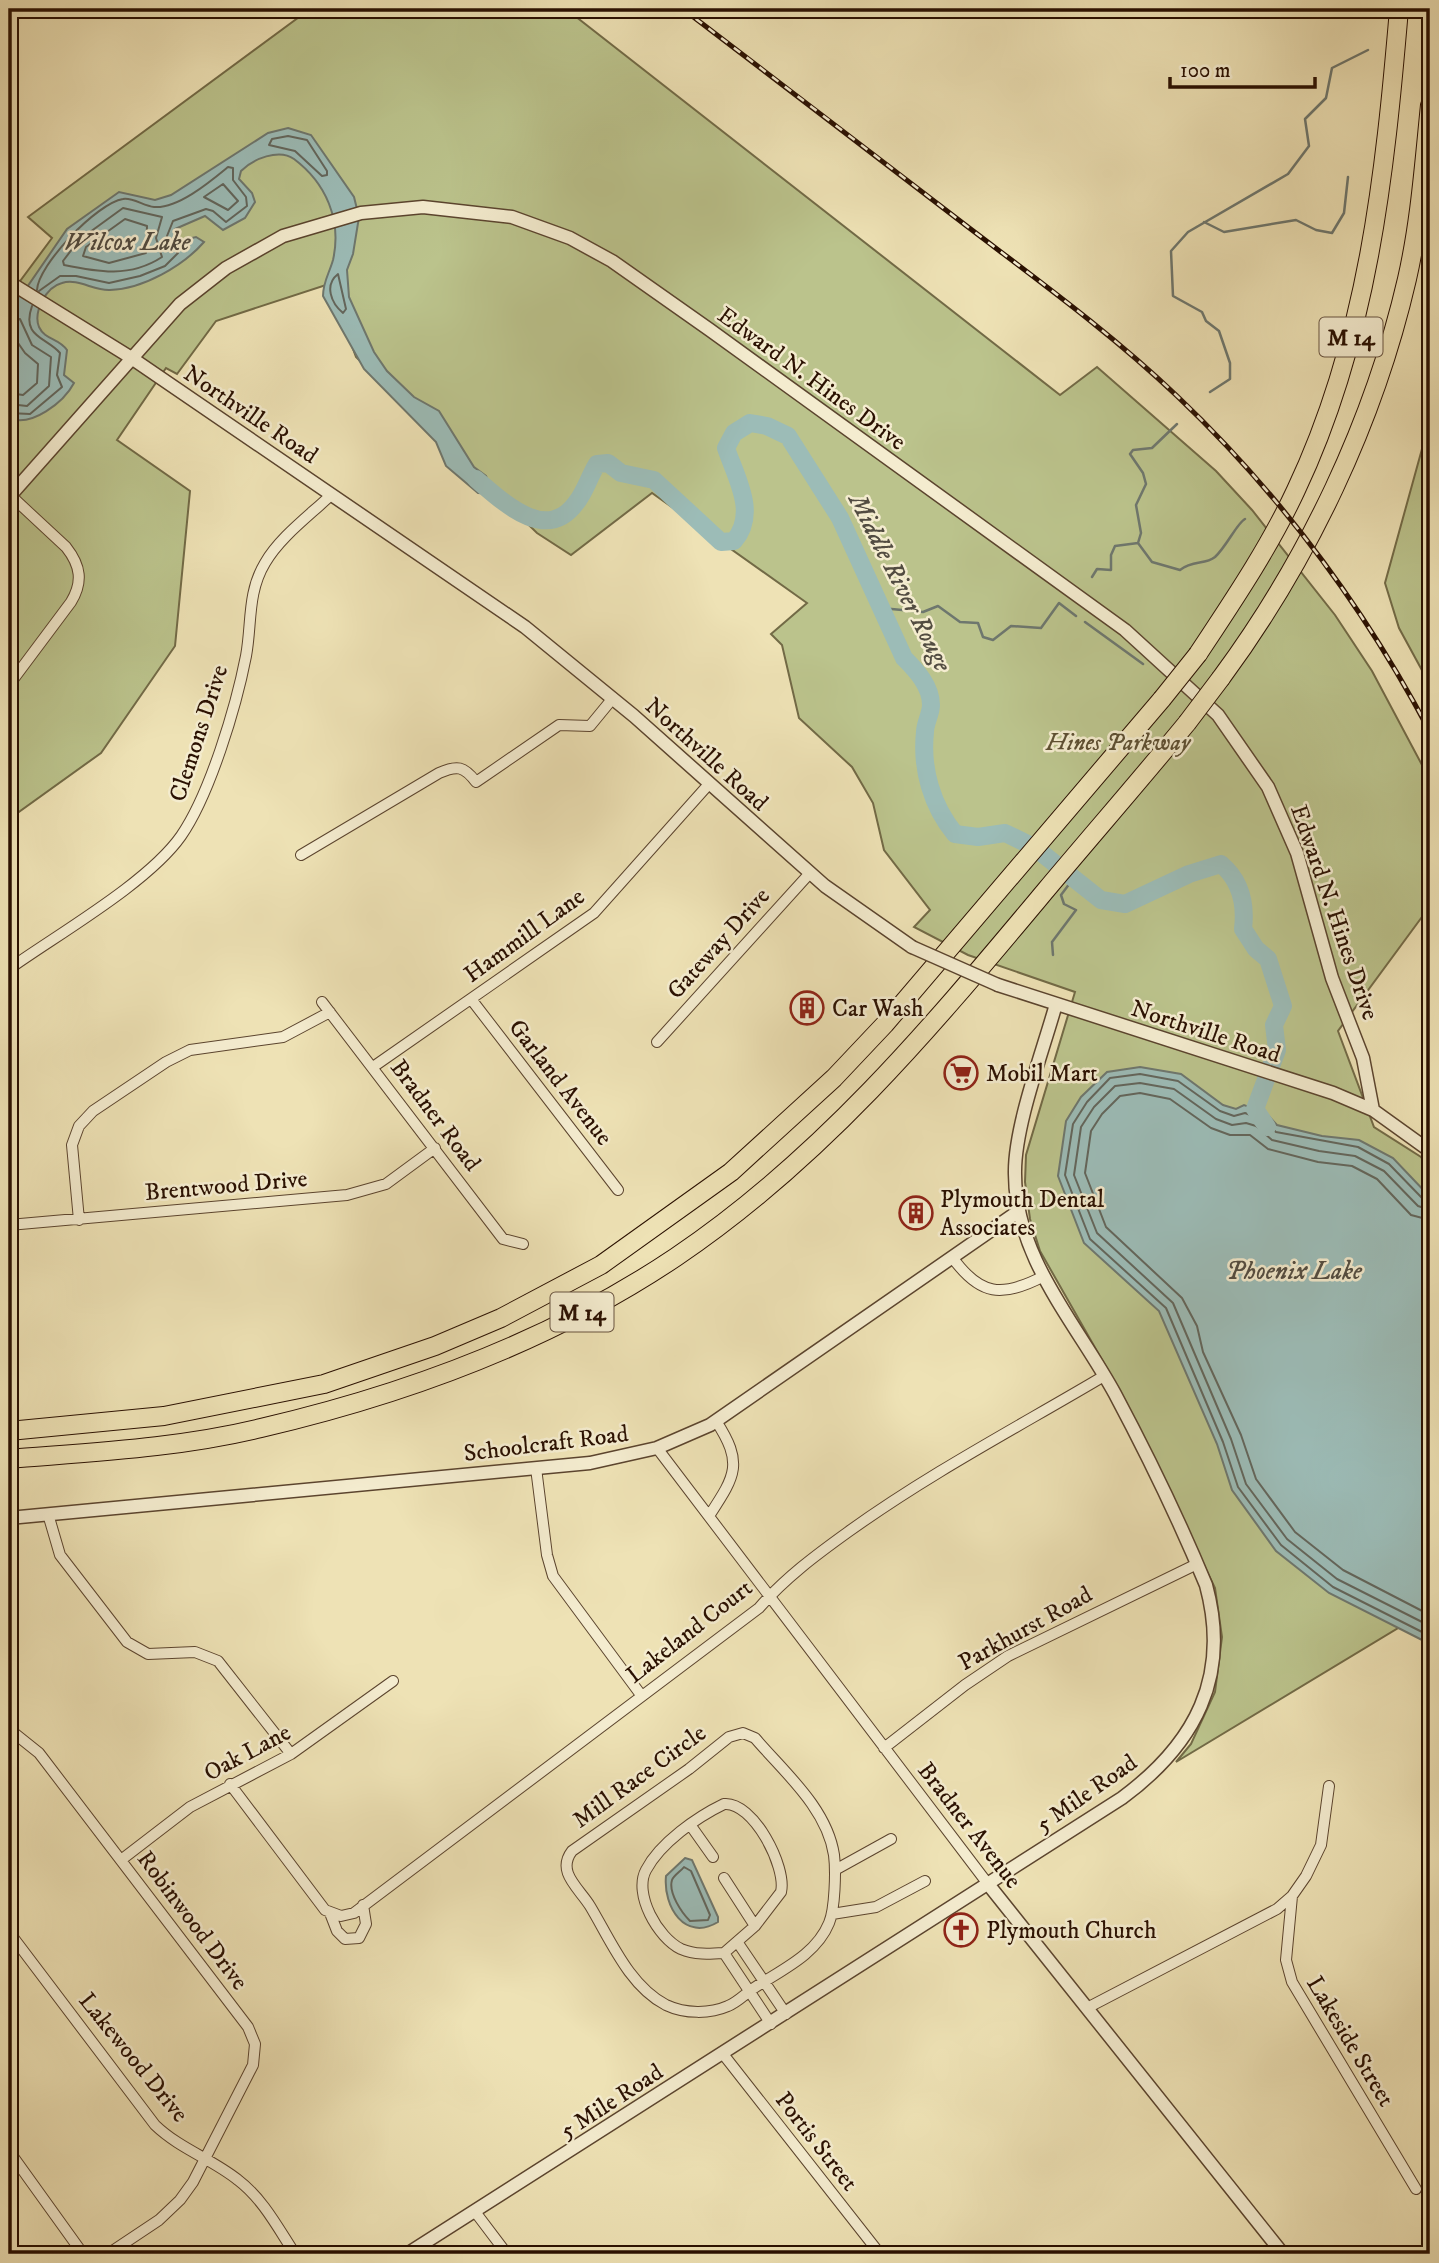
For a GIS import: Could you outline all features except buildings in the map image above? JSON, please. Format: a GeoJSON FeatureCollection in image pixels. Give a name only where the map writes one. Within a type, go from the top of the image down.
{"type":"FeatureCollection","features":[{"type":"Feature","properties":{"kind":"highway","name":"M 14"},"geometry":{"type":"LineString","coordinates":[[9,1431],[164,1416],[258,1400],[324,1384],[435,1346],[501,1318],[591,1271],[696,1198],[778,1132],[862,1050],[1022,865],[1198,654],[1240,591],[1297,488],[1351,337],[1373,247],[1384,180],[1399,9]]}},
{"type":"Feature","properties":{"kind":"highway","name":"M 14"},"geometry":{"type":"LineString","coordinates":[[9,1460],[191,1441],[260,1429],[372,1399],[543,1333],[598,1304],[676,1257],[752,1200],[856,1109],[922,1037],[1187,723],[1259,624],[1301,551],[1362,423],[1393,335],[1408,277],[1420,208],[1430,105]]}},
{"type":"Feature","properties":{"kind":"street","name":"Edward N. Hines Drive"},"geometry":{"type":"LineString","coordinates":[[9,496],[180,304],[226,268],[283,236],[361,214],[423,207],[512,217],[570,238],[606,258],[1125,630],[1165,663],[1228,725],[1254,764],[1283,817],[1297,853],[1332,978],[1363,1058],[1373,1110]]}},
{"type":"Feature","properties":{"kind":"street","name":"Northville Road"},"geometry":{"type":"LineString","coordinates":[[10,282],[130,357],[524,627],[613,698],[810,873],[912,947],[998,985],[1373,1110],[1430,1151]]}},
{"type":"Feature","properties":{"kind":"street","name":"Clemons Drive"},"geometry":{"type":"LineString","coordinates":[[9,969],[127,887],[160,859],[180,837],[200,802],[227,724],[246,657],[250,602],[257,579],[274,549],[331,495]]}},
{"type":"Feature","properties":{"kind":"street"},"geometry":{"type":"LineString","coordinates":[[9,496],[66,547],[74,557],[79,575],[76,593],[71,602],[9,685]]}},
{"type":"Feature","properties":{"kind":"street"},"geometry":{"type":"LineString","coordinates":[[301,855],[439,773],[466,768],[476,782],[559,725],[590,726],[613,698]]}},
{"type":"Feature","properties":{"kind":"street","name":"Hammill Lane"},"geometry":{"type":"LineString","coordinates":[[373,1067],[594,914],[709,784]]}},
{"type":"Feature","properties":{"kind":"street","name":"Gateway Drive"},"geometry":{"type":"LineString","coordinates":[[657,1042],[810,873]]}},
{"type":"Feature","properties":{"kind":"street","name":"Garland Avenue"},"geometry":{"type":"LineString","coordinates":[[471,999],[618,1190]]}},
{"type":"Feature","properties":{"kind":"street","name":"Bradner Road"},"geometry":{"type":"LineString","coordinates":[[322,1002],[503,1239],[523,1244]]}},
{"type":"Feature","properties":{"kind":"street","name":"5 Mile Road"},"geometry":{"type":"LineString","coordinates":[[407,2254],[476,2213],[1122,1798],[1159,1768],[1182,1742],[1203,1703],[1212,1663],[1213,1615],[1197,1564],[1104,1376],[1044,1276],[1029,1244],[1019,1211],[1015,1175],[1018,1142],[1056,1004]]}},
{"type":"Feature","properties":{"kind":"street"},"geometry":{"type":"LineString","coordinates":[[79,1220],[72,1145],[79,1126],[93,1111],[166,1062],[190,1050],[283,1037],[330,1012]]}},
{"type":"Feature","properties":{"kind":"street","name":"Brentwood Drive"},"geometry":{"type":"LineString","coordinates":[[9,1225],[361,1192],[386,1184],[435,1148]]}},
{"type":"Feature","properties":{"kind":"street","name":"Schoolcraft Road"},"geometry":{"type":"LineString","coordinates":[[9,1518],[536,1468],[609,1460],[657,1448],[716,1421],[1019,1211]]}},
{"type":"Feature","properties":{"kind":"street"},"geometry":{"type":"LineString","coordinates":[[952,1257],[968,1279],[990,1290],[1018,1286],[1044,1276]]}},
{"type":"Feature","properties":{"kind":"street","name":"Lakeland Court"},"geometry":{"type":"LineString","coordinates":[[363,1906],[759,1608],[835,1542],[921,1481],[1104,1376]]}},
{"type":"Feature","properties":{"kind":"street"},"geometry":{"type":"LineString","coordinates":[[709,1516],[732,1477],[735,1466],[731,1447],[716,1421]]}},
{"type":"Feature","properties":{"kind":"street","name":"Bradner Avenue"},"geometry":{"type":"LineString","coordinates":[[657,1448],[988,1884],[1283,2254]]}},
{"type":"Feature","properties":{"kind":"street"},"geometry":{"type":"LineString","coordinates":[[536,1468],[547,1555],[553,1576],[641,1695]]}},
{"type":"Feature","properties":{"kind":"street"},"geometry":{"type":"LineString","coordinates":[[48,1514],[60,1555],[127,1642],[148,1654],[195,1652],[218,1661],[290,1754]]}},
{"type":"Feature","properties":{"kind":"street","name":"Parkhurst Road"},"geometry":{"type":"LineString","coordinates":[[884,1748],[965,1685],[1008,1656],[1197,1564]]}},
{"type":"Feature","properties":{"kind":"street","name":"Oak Lane"},"geometry":{"type":"LineString","coordinates":[[121,1860],[190,1807],[290,1754],[393,1681]]}},
{"type":"Feature","properties":{"kind":"street","name":"Robinwood Drive"},"geometry":{"type":"LineString","coordinates":[[9,1729],[27,1740],[39,1753],[248,2027],[255,2044],[253,2065],[193,2182],[169,2212],[108,2254]]}},
{"type":"Feature","properties":{"kind":"street","name":"Mill Race Circle"},"geometry":{"type":"LineString","coordinates":[[743,1733],[755,1738],[815,1809],[830,1839],[835,1870],[832,1914],[823,1933],[808,1952],[731,2006],[704,2011],[679,2009],[656,1998],[619,1955],[569,1876],[566,1866],[569,1854],[729,1737],[743,1733]]}},
{"type":"Feature","properties":{"kind":"street"},"geometry":{"type":"LineString","coordinates":[[230,1784],[330,1913],[337,1931],[345,1939],[359,1938],[366,1924],[363,1906],[346,1915],[330,1913]]}},
{"type":"Feature","properties":{"kind":"street","name":"Lakeside Street"},"geometry":{"type":"LineString","coordinates":[[1329,1786],[1321,1844],[1306,1876],[1292,1896],[1286,1959],[1289,1977],[1416,2189]]}},
{"type":"Feature","properties":{"kind":"street"},"geometry":{"type":"LineString","coordinates":[[730,1804],[742,1807],[759,1828],[779,1865],[783,1880],[779,1897],[755,1926],[724,1953],[688,1951],[668,1940],[656,1924],[642,1891],[645,1872],[652,1861],[691,1826],[718,1807],[730,1804]]}},
{"type":"Feature","properties":{"kind":"street"},"geometry":{"type":"LineString","coordinates":[[691,1826],[713,1857]]}},
{"type":"Feature","properties":{"kind":"street"},"geometry":{"type":"LineString","coordinates":[[835,1870],[891,1839]]}},
{"type":"Feature","properties":{"kind":"street"},"geometry":{"type":"LineString","coordinates":[[724,1878],[755,1926]]}},
{"type":"Feature","properties":{"kind":"street"},"geometry":{"type":"LineString","coordinates":[[832,1914],[876,1907],[925,1881]]}},
{"type":"Feature","properties":{"kind":"street"},"geometry":{"type":"LineString","coordinates":[[1087,2008],[1277,1909],[1292,1896]]}},
{"type":"Feature","properties":{"kind":"street","name":"Lakewood Drive"},"geometry":{"type":"LineString","coordinates":[[9,1932],[155,2124],[174,2141],[237,2178],[253,2194],[295,2254]]}},
{"type":"Feature","properties":{"kind":"street"},"geometry":{"type":"LineString","coordinates":[[738,1943],[786,2014]]}},
{"type":"Feature","properties":{"kind":"street"},"geometry":{"type":"LineString","coordinates":[[724,1953],[771,2024]]}},
{"type":"Feature","properties":{"kind":"street","name":"Portis Street"},"geometry":{"type":"LineString","coordinates":[[723,2054],[880,2254]]}},
{"type":"Feature","properties":{"kind":"street"},"geometry":{"type":"LineString","coordinates":[[9,2151],[83,2254]]}},
{"type":"Feature","properties":{"kind":"street"},"geometry":{"type":"LineString","coordinates":[[476,2213],[507,2254]]}},
{"type":"Feature","properties":{"kind":"green space","name":"Hines Parkway"},"geometry":{"type":"Polygon","coordinates":[[[310,9],[566,9],[1060,395],[1097,367],[1216,471],[1252,510],[1335,615],[1372,671],[1430,780],[1430,906],[1338,1031],[1374,1127],[1421,1157],[1430,1168],[1430,1644],[1400,1627],[1176,1762],[1191,1744],[1215,1692],[1222,1637],[1215,1588],[1118,1388],[1040,1251],[1030,1219],[1025,1182],[1026,1155],[1075,992],[968,955],[914,927],[930,910],[884,850],[873,803],[852,767],[799,718],[782,645],[771,634],[807,603],[652,493],[571,555],[537,533],[356,357],[329,284],[216,321],[177,374],[166,368],[117,440],[190,491],[175,646],[101,753],[9,819],[9,296],[52,238],[28,217],[310,9]]]}},
{"type":"Feature","properties":{"kind":"green space"},"geometry":{"type":"Polygon","coordinates":[[[1430,420],[1430,685],[1399,628],[1385,583],[1430,420]]]}},
{"type":"Feature","properties":{"kind":"water","name":"Wilcox Lake"},"geometry":{"type":"Polygon","coordinates":[[[288,128],[311,135],[354,197],[359,217],[353,254],[347,270],[349,297],[374,352],[387,371],[414,397],[439,411],[474,467],[486,476],[493,494],[478,493],[446,466],[436,442],[364,369],[323,296],[335,245],[329,204],[315,179],[288,156],[266,156],[241,171],[239,179],[252,193],[255,202],[245,218],[223,230],[205,216],[175,229],[174,242],[196,237],[204,242],[162,275],[123,289],[104,290],[68,282],[51,289],[39,308],[39,327],[67,350],[64,375],[74,383],[63,398],[37,416],[18,420],[9,418],[9,306],[25,290],[67,229],[119,192],[155,200],[171,195],[268,133],[288,128]]]}},
{"type":"Feature","properties":{"kind":"water","name":"Phoenix Lake"},"geometry":{"type":"Polygon","coordinates":[[[1140,1067],[1181,1074],[1223,1105],[1236,1109],[1244,1105],[1266,1113],[1277,1125],[1322,1136],[1359,1140],[1393,1158],[1430,1197],[1430,1644],[1329,1593],[1276,1551],[1232,1490],[1217,1444],[1159,1311],[1084,1243],[1058,1176],[1066,1121],[1081,1097],[1107,1072],[1140,1067]]]}},
{"type":"Feature","properties":{"kind":"water"},"geometry":{"type":"Polygon","coordinates":[[[685,1858],[692,1860],[718,1917],[718,1922],[706,1927],[696,1928],[686,1924],[678,1918],[668,1899],[666,1876],[685,1858]]]}},
{"type":"Feature","properties":{"kind":"waterway"},"geometry":{"type":"LineString","coordinates":[[1210,392],[1230,379],[1230,363],[1219,331],[1206,321],[1202,312],[1173,296],[1171,251],[1188,232],[1288,174],[1309,146],[1305,119],[1326,98],[1332,68],[1368,50]]}},
{"type":"Feature","properties":{"kind":"waterway"},"geometry":{"type":"LineString","coordinates":[[1204,222],[1224,232],[1296,220],[1316,230],[1332,233],[1344,213],[1348,177]]}},
{"type":"Feature","properties":{"kind":"waterway","name":"Middle River Rouge"},"geometry":{"type":"LineString","coordinates":[[476,479],[512,508],[538,519],[552,520],[564,515],[576,503],[597,464],[608,463],[621,473],[654,480],[721,542],[734,541],[741,530],[745,507],[726,448],[734,433],[750,423],[767,426],[788,436],[840,518],[904,658],[926,685],[931,708],[925,729],[927,773],[934,799],[955,834],[978,837],[1005,833],[1034,847],[1101,900],[1125,904],[1189,874],[1221,864],[1238,885],[1243,902],[1243,929],[1256,949],[1268,959],[1283,1006],[1274,1025],[1277,1050],[1255,1109],[1267,1127]]}},
{"type":"Feature","properties":{"kind":"waterway"},"geometry":{"type":"LineString","coordinates":[[1138,543],[1141,533],[1136,505],[1146,484],[1143,473],[1130,454],[1133,450],[1152,448],[1177,424]]}},
{"type":"Feature","properties":{"kind":"waterway"},"geometry":{"type":"LineString","coordinates":[[1138,543],[1152,562],[1180,570],[1215,557],[1245,519]]}},
{"type":"Feature","properties":{"kind":"waterway"},"geometry":{"type":"LineString","coordinates":[[1092,577],[1097,569],[1111,570],[1111,555],[1115,546],[1138,543]]}},
{"type":"Feature","properties":{"kind":"waterway"},"geometry":{"type":"LineString","coordinates":[[881,608],[923,612],[938,606],[960,622],[978,623],[983,637],[993,640],[1011,626],[1041,628],[1059,603],[1076,616]]}},
{"type":"Feature","properties":{"kind":"waterway"},"geometry":{"type":"LineString","coordinates":[[1085,622],[1143,664]]}},
{"type":"Feature","properties":{"kind":"waterway"},"geometry":{"type":"LineString","coordinates":[[1053,955],[1052,942],[1076,910],[1064,904],[1061,895],[1073,879]]}},
{"type":"Feature","properties":{"kind":"railway"},"geometry":{"type":"LineString","coordinates":[[683,9],[1075,308],[1177,396],[1250,472],[1317,554],[1377,640],[1430,732]]}},
{"type":"Feature","properties":{"kind":"place","name":"Car Wash"},"geometry":{"type":"Point","coordinates":[807,1008]}},
{"type":"Feature","properties":{"kind":"place","name":"Mobil Mart"},"geometry":{"type":"Point","coordinates":[961,1073]}},
{"type":"Feature","properties":{"kind":"place","name":"Plymouth Dental Associates"},"geometry":{"type":"Point","coordinates":[916,1213]}},
{"type":"Feature","properties":{"kind":"place","name":"Plymouth Church"},"geometry":{"type":"Point","coordinates":[961,1930]}}]}
